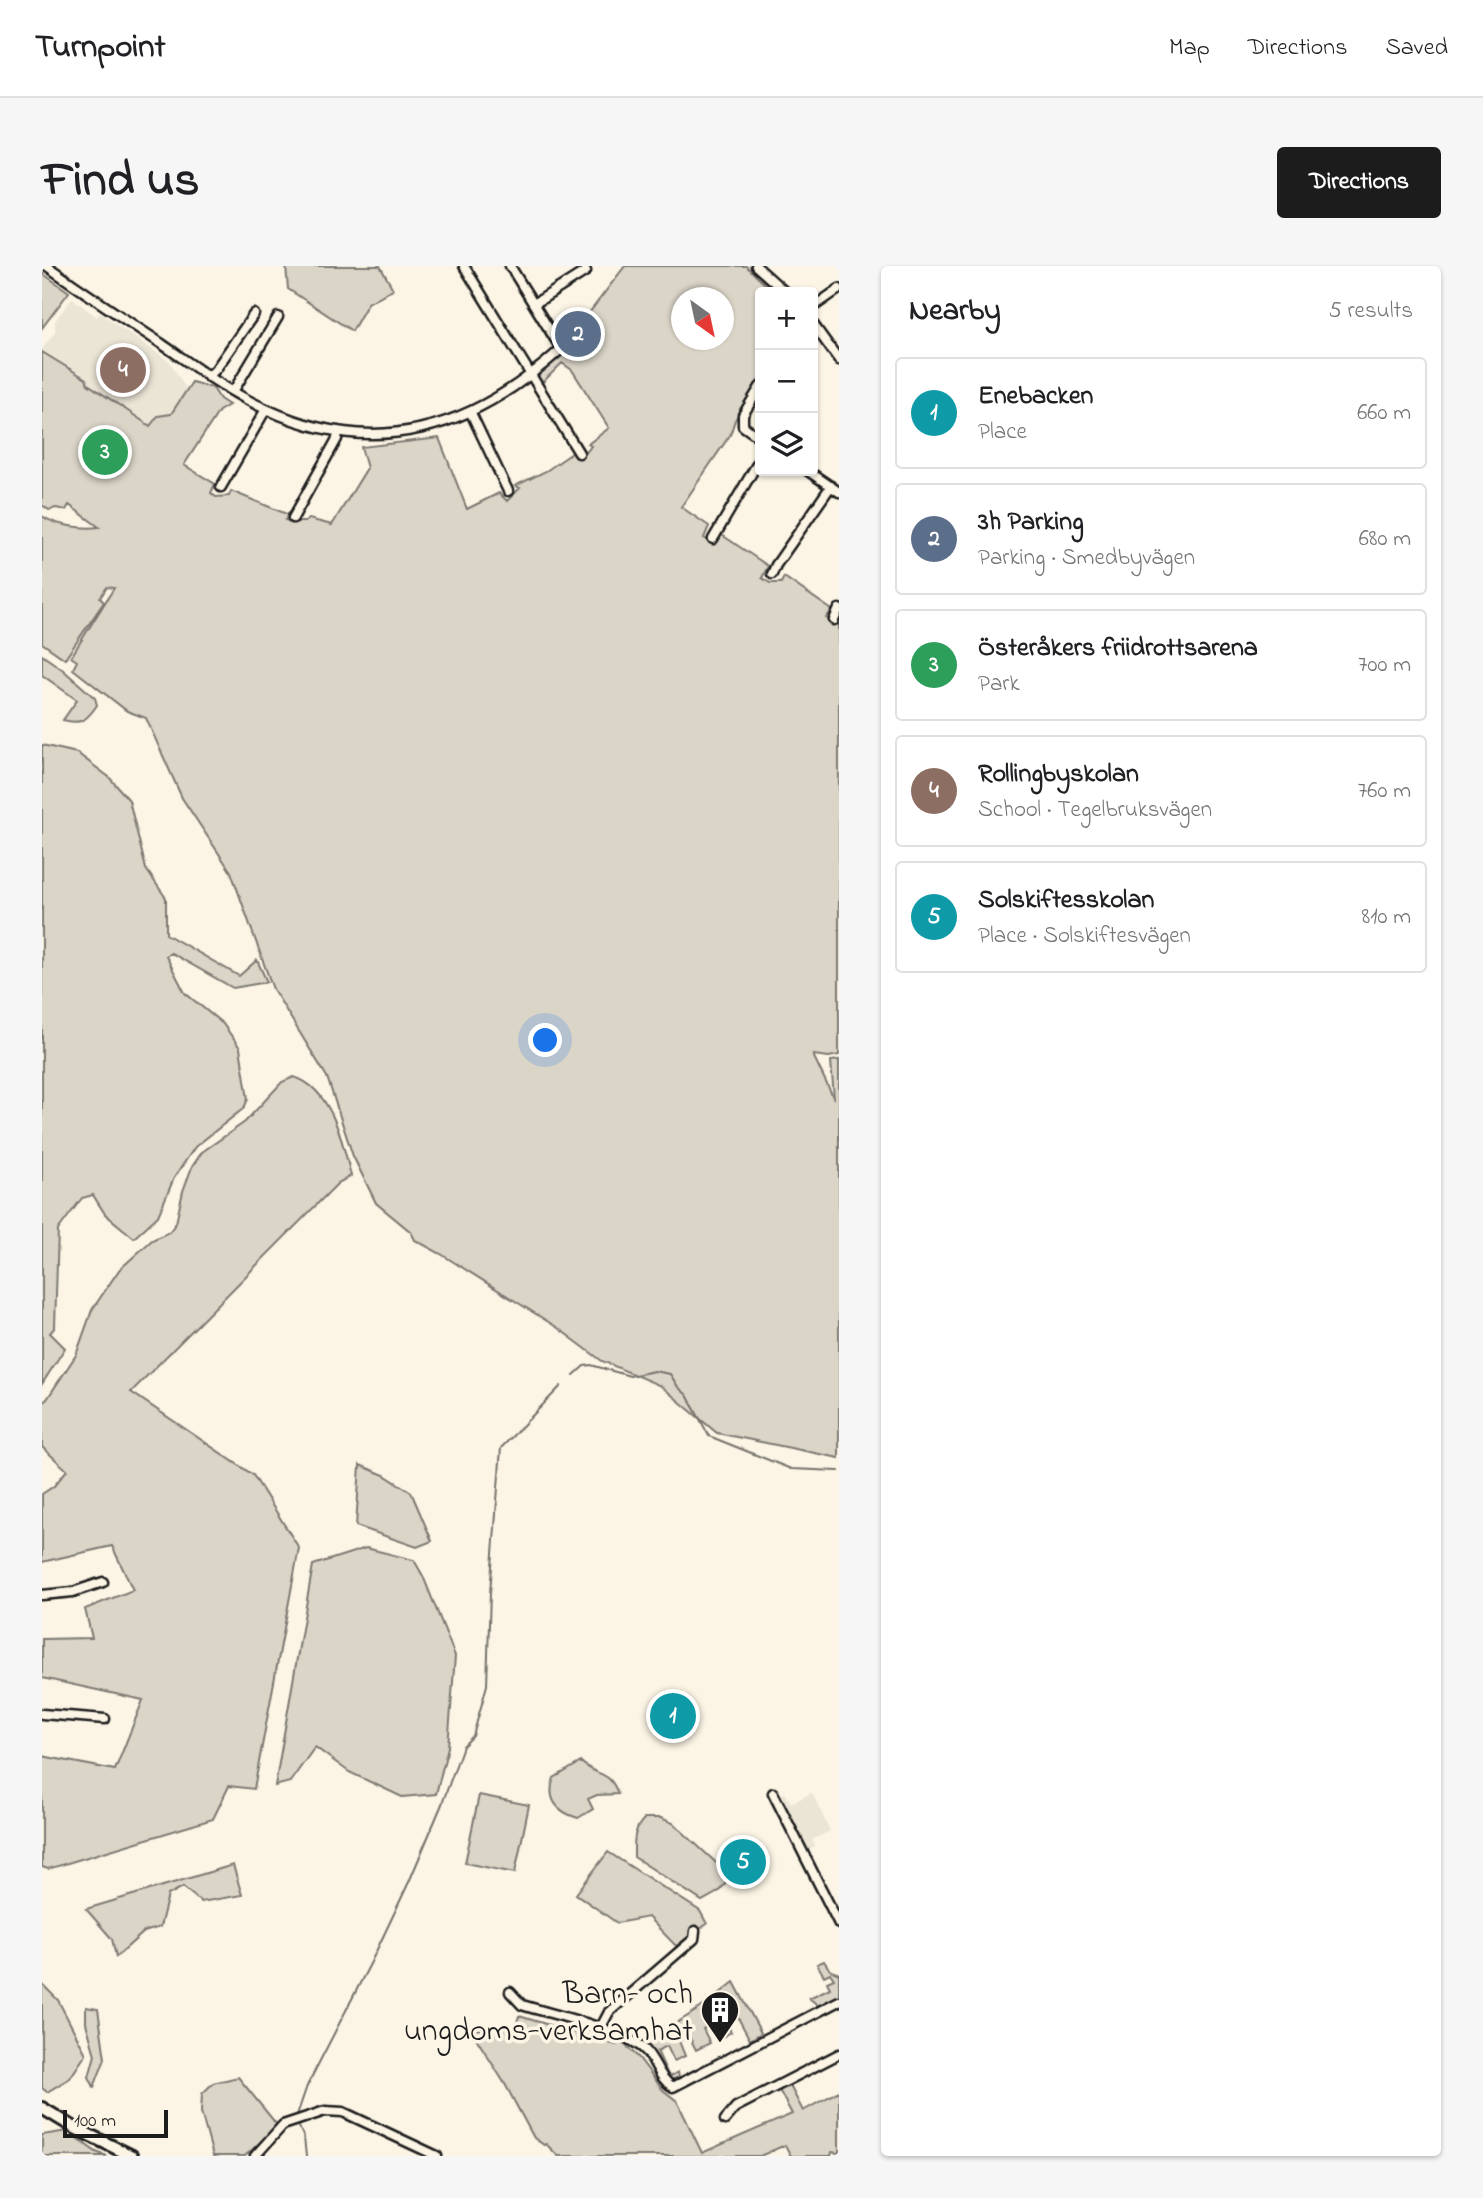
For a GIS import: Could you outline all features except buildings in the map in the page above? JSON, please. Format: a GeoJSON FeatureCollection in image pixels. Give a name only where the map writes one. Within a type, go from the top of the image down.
{"type":"FeatureCollection","features":[{"type":"Feature","properties":{"kind":"street"},"geometry":{"type":"LineString","coordinates":[[47,266],[208,377],[265,409],[318,427],[363,435],[398,433],[428,427],[471,413],[532,375],[559,351],[560,347],[510,266]]}},
{"type":"Feature","properties":{"kind":"street"},"geometry":{"type":"LineString","coordinates":[[464,266],[579,453]]}},
{"type":"Feature","properties":{"kind":"street"},"geometry":{"type":"LineString","coordinates":[[756,266],[779,287]]}},
{"type":"Feature","properties":{"kind":"street"},"geometry":{"type":"LineString","coordinates":[[534,304],[586,271]]}},
{"type":"Feature","properties":{"kind":"street"},"geometry":{"type":"LineString","coordinates":[[818,304],[839,289]]}},
{"type":"Feature","properties":{"kind":"street"},"geometry":{"type":"LineString","coordinates":[[208,377],[254,314]]}},
{"type":"Feature","properties":{"kind":"street"},"geometry":{"type":"LineString","coordinates":[[234,390],[278,317]]}},
{"type":"Feature","properties":{"kind":"street"},"geometry":{"type":"LineString","coordinates":[[818,331],[839,360]]}},
{"type":"Feature","properties":{"kind":"street"},"geometry":{"type":"LineString","coordinates":[[755,395],[743,415],[743,426],[755,434]]}},
{"type":"Feature","properties":{"kind":"street"},"geometry":{"type":"LineString","coordinates":[[221,487],[265,409]]}},
{"type":"Feature","properties":{"kind":"street"},"geometry":{"type":"LineString","coordinates":[[471,413],[508,491]]}},
{"type":"Feature","properties":{"kind":"street"},"geometry":{"type":"LineString","coordinates":[[293,518],[337,439],[338,431]]}},
{"type":"Feature","properties":{"kind":"street"},"geometry":{"type":"LineString","coordinates":[[713,538],[755,467]]}},
{"type":"Feature","properties":{"kind":"street"},"geometry":{"type":"LineString","coordinates":[[816,476],[839,492]]}},
{"type":"Feature","properties":{"kind":"street"},"geometry":{"type":"LineString","coordinates":[[772,575],[776,565],[831,486]]}},
{"type":"Feature","properties":{"kind":"street"},"geometry":{"type":"LineString","coordinates":[[834,620],[839,609]]}},
{"type":"Feature","properties":{"kind":"street"},"geometry":{"type":"LineString","coordinates":[[42,1595],[74,1592],[103,1582]]}},
{"type":"Feature","properties":{"kind":"street"},"geometry":{"type":"LineString","coordinates":[[42,1714],[105,1719]]}},
{"type":"Feature","properties":{"kind":"street"},"geometry":{"type":"LineString","coordinates":[[773,1793],[839,1924]]}},
{"type":"Feature","properties":{"kind":"street"},"geometry":{"type":"LineString","coordinates":[[600,2029],[609,2012],[694,1939],[695,1931]]}},
{"type":"Feature","properties":{"kind":"street"},"geometry":{"type":"LineString","coordinates":[[510,1992],[522,2005],[626,2036],[646,2050],[665,2082],[673,2087],[839,2001]]}},
{"type":"Feature","properties":{"kind":"street"},"geometry":{"type":"LineString","coordinates":[[725,2119],[736,2107],[839,2054]]}},
{"type":"Feature","properties":{"kind":"street"},"geometry":{"type":"LineString","coordinates":[[42,2108],[75,2128],[132,2156]]}},
{"type":"Feature","properties":{"kind":"street"},"geometry":{"type":"LineString","coordinates":[[255,2156],[283,2125],[325,2111],[343,2112],[437,2156]]}},
{"type":"Feature","properties":{"kind":"shaded area"},"geometry":{"type":"Polygon","coordinates":[[[286,266],[380,266],[393,289],[368,303],[352,331],[288,289],[286,266]]]}},
{"type":"Feature","properties":{"kind":"shaded area"},"geometry":{"type":"Polygon","coordinates":[[[625,266],[746,266],[768,287],[755,287],[755,386],[735,420],[730,435],[681,507],[709,526],[704,538],[711,542],[719,533],[768,566],[762,578],[770,583],[781,583],[784,577],[832,610],[826,618],[839,625],[839,1055],[813,1055],[834,1099],[831,1061],[839,1060],[839,1458],[717,1433],[661,1386],[602,1361],[558,1328],[415,1240],[411,1232],[376,1203],[353,1156],[327,1077],[273,989],[231,872],[182,798],[146,718],[127,711],[73,669],[77,661],[71,657],[114,588],[107,587],[100,598],[104,602],[65,659],[42,643],[42,516],[70,526],[99,527],[69,505],[66,510],[49,510],[42,505],[42,352],[86,379],[88,384],[150,426],[158,416],[171,414],[192,382],[213,388],[220,399],[229,405],[219,411],[184,465],[215,484],[211,493],[216,497],[229,496],[231,491],[289,515],[285,520],[305,522],[309,519],[332,525],[367,468],[361,447],[439,438],[467,509],[499,493],[507,501],[520,488],[515,486],[546,471],[575,451],[582,458],[591,446],[588,444],[609,428],[572,370],[562,363],[542,383],[538,376],[553,357],[563,350],[574,350],[591,330],[583,321],[625,266]]]}},
{"type":"Feature","properties":{"kind":"shaded area"},"geometry":{"type":"Polygon","coordinates":[[[42,273],[69,292],[42,328],[42,273]]]}},
{"type":"Feature","properties":{"kind":"shaded area"},"geometry":{"type":"Polygon","coordinates":[[[72,298],[97,317],[100,313],[170,362],[187,390],[171,415],[150,427],[87,384],[86,379],[42,352],[55,332],[55,321],[72,298]]]}},
{"type":"Feature","properties":{"kind":"shaded area"},"geometry":{"type":"Polygon","coordinates":[[[42,655],[95,698],[97,705],[87,718],[74,722],[63,720],[77,700],[42,675],[42,655]]]}},
{"type":"Feature","properties":{"kind":"shaded area"},"geometry":{"type":"Polygon","coordinates":[[[42,745],[77,753],[109,777],[129,800],[146,869],[166,898],[166,934],[239,976],[257,960],[267,982],[233,988],[171,953],[166,956],[185,993],[223,1024],[240,1048],[248,1099],[244,1108],[195,1147],[174,1178],[158,1216],[134,1238],[105,1214],[93,1195],[82,1198],[58,1230],[55,1327],[50,1333],[65,1348],[42,1384],[42,745]]]}},
{"type":"Feature","properties":{"kind":"shaded area"},"geometry":{"type":"Polygon","coordinates":[[[294,1077],[307,1083],[326,1104],[339,1133],[351,1176],[338,1183],[131,1392],[253,1475],[299,1548],[254,1789],[229,1786],[213,1819],[48,1869],[42,1867],[42,1756],[115,1770],[143,1700],[42,1678],[42,1639],[92,1638],[85,1609],[133,1590],[112,1546],[42,1562],[42,1494],[54,1486],[67,1470],[42,1447],[42,1403],[76,1355],[92,1310],[119,1270],[152,1240],[169,1232],[176,1223],[183,1191],[192,1167],[202,1152],[245,1122],[282,1082],[294,1077]]]}},
{"type":"Feature","properties":{"kind":"shaded area"},"geometry":{"type":"Polygon","coordinates":[[[360,1465],[384,1475],[411,1492],[432,1541],[417,1547],[356,1526],[360,1465]]]}},
{"type":"Feature","properties":{"kind":"shaded area"},"geometry":{"type":"Polygon","coordinates":[[[366,1548],[414,1560],[455,1656],[448,1747],[436,1794],[402,1797],[349,1772],[315,1747],[290,1782],[275,1786],[313,1565],[366,1548]]]}},
{"type":"Feature","properties":{"kind":"shaded area"},"geometry":{"type":"Polygon","coordinates":[[[581,1762],[607,1777],[618,1794],[597,1795],[588,1799],[593,1809],[578,1818],[559,1808],[551,1792],[554,1778],[581,1762]]]}},
{"type":"Feature","properties":{"kind":"shaded area"},"geometry":{"type":"Polygon","coordinates":[[[785,1793],[791,1803],[812,1793],[830,1831],[812,1840],[815,1846],[806,1851],[779,1796],[785,1793]]]}},
{"type":"Feature","properties":{"kind":"shaded area"},"geometry":{"type":"Polygon","coordinates":[[[479,1795],[529,1805],[515,1873],[465,1863],[479,1795]]]}},
{"type":"Feature","properties":{"kind":"shaded area"},"geometry":{"type":"Polygon","coordinates":[[[645,1818],[661,1818],[673,1823],[724,1870],[727,1882],[718,1892],[702,1901],[634,1857],[636,1831],[645,1818]]]}},
{"type":"Feature","properties":{"kind":"shaded area"},"geometry":{"type":"Polygon","coordinates":[[[608,1852],[700,1911],[707,1924],[676,1946],[648,1917],[617,1923],[576,1894],[608,1852]]]}},
{"type":"Feature","properties":{"kind":"shaded area"},"geometry":{"type":"Polygon","coordinates":[[[233,1865],[242,1895],[201,1902],[183,1887],[168,1895],[160,1927],[144,1932],[116,1957],[112,1939],[86,1909],[233,1865]]]}},
{"type":"Feature","properties":{"kind":"shaded area"},"geometry":{"type":"Polygon","coordinates":[[[824,1961],[830,1970],[839,1974],[839,1998],[819,2006],[809,1998],[830,1988],[827,1982],[834,1979],[830,1973],[824,1976],[817,1964],[824,1961]]]}},
{"type":"Feature","properties":{"kind":"shaded area"},"geometry":{"type":"Polygon","coordinates":[[[734,1982],[761,2033],[750,2040],[735,2012],[724,2018],[731,2032],[722,2037],[714,2023],[703,2029],[710,2043],[696,2050],[689,2036],[679,2041],[685,2056],[674,2061],[667,2046],[657,2051],[669,2077],[678,2072],[679,2077],[671,2080],[665,2078],[645,2043],[705,2005],[734,1982]]]}},
{"type":"Feature","properties":{"kind":"shaded area"},"geometry":{"type":"Polygon","coordinates":[[[42,1984],[58,2000],[86,2054],[70,2078],[47,2092],[42,2088],[42,1984]]]}},
{"type":"Feature","properties":{"kind":"shaded area"},"geometry":{"type":"Polygon","coordinates":[[[86,2007],[98,2009],[105,2059],[94,2087],[89,2077],[95,2055],[86,2023],[86,2007]]]}},
{"type":"Feature","properties":{"kind":"shaded area"},"geometry":{"type":"Polygon","coordinates":[[[519,2016],[616,2045],[623,2043],[639,2058],[663,2090],[677,2101],[702,2153],[792,2114],[779,2090],[789,2084],[803,2111],[839,2091],[839,2153],[832,2152],[831,2156],[791,2156],[785,2145],[760,2156],[558,2156],[546,2144],[534,2138],[505,2084],[471,2030],[515,2028],[519,2016]]]}},
{"type":"Feature","properties":{"kind":"shaded area"},"geometry":{"type":"Polygon","coordinates":[[[238,2077],[278,2126],[245,2156],[213,2156],[201,2112],[202,2094],[213,2083],[238,2077]]]}},
{"type":"Feature","properties":{"kind":"shaded area"},"geometry":{"type":"Polygon","coordinates":[[[67,2131],[96,2152],[107,2156],[42,2156],[42,2135],[67,2131]]]}},
{"type":"Feature","properties":{"kind":"waterway"},"geometry":{"type":"LineString","coordinates":[[574,1375],[584,1366],[591,1365],[630,1376],[654,1371],[670,1374],[687,1395],[709,1436],[791,1469],[839,1471]]}},
{"type":"Feature","properties":{"kind":"waterway"},"geometry":{"type":"LineString","coordinates":[[297,2115],[307,2086],[409,1882],[463,1746],[473,1736],[487,1685],[490,1593],[501,1448],[561,1386]]}},
{"type":"Feature","properties":{"kind":"waterway"},"geometry":{"type":"LineString","coordinates":[[299,2127],[304,2138],[306,2156]]}},
{"type":"Feature","properties":{"kind":"place","name":"3h Parking"},"geometry":{"type":"Point","coordinates":[578,334]}},
{"type":"Feature","properties":{"kind":"place","name":"Rollingbyskolan"},"geometry":{"type":"Point","coordinates":[123,370]}},
{"type":"Feature","properties":{"kind":"place","name":"Österåkers friidrottsarena"},"geometry":{"type":"Point","coordinates":[105,452]}},
{"type":"Feature","properties":{"kind":"place","name":"Enebacken"},"geometry":{"type":"Point","coordinates":[673,1716]}},
{"type":"Feature","properties":{"kind":"place","name":"Solskiftesskolan"},"geometry":{"type":"Point","coordinates":[743,1862]}},
{"type":"Feature","properties":{"kind":"place","name":"Barn- och ungdoms-verksamhat"},"geometry":{"type":"Point","coordinates":[720,2044]}}]}
